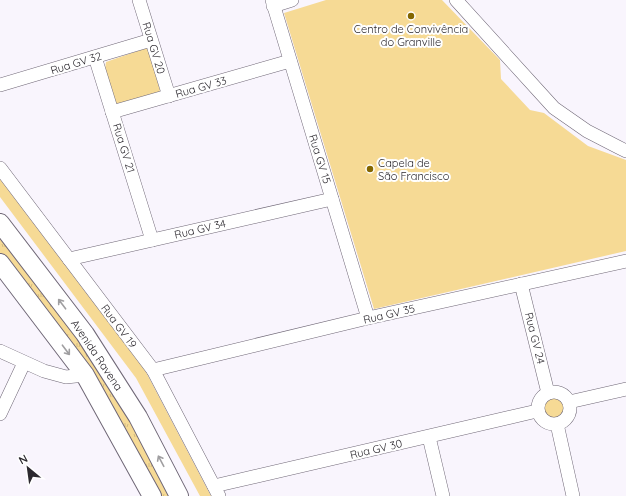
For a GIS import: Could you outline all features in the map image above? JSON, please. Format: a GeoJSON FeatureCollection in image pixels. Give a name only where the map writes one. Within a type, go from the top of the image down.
{"type":"FeatureCollection","features":[{"type":"Feature","properties":{"kind":"main road","name":"Avenida Ravena"},"geometry":{"type":"LineString","coordinates":[[0,223],[85,334],[138,417],[180,496]]}},
{"type":"Feature","properties":{"kind":"main road","name":"Avenida Ravena"},"geometry":{"type":"LineString","coordinates":[[0,263],[85,375],[152,496]]}},
{"type":"Feature","properties":{"kind":"street","name":"Rua GV 20"},"geometry":{"type":"LineString","coordinates":[[139,0],[169,96]]}},
{"type":"Feature","properties":{"kind":"street"},"geometry":{"type":"LineString","coordinates":[[273,3],[292,0]]}},
{"type":"Feature","properties":{"kind":"street"},"geometry":{"type":"LineString","coordinates":[[456,0],[554,108],[587,131],[618,148],[626,150]]}},
{"type":"Feature","properties":{"kind":"street","name":"Rua GV 15"},"geometry":{"type":"LineString","coordinates":[[273,3],[368,318]]}},
{"type":"Feature","properties":{"kind":"street","name":"Rua GV 32"},"geometry":{"type":"LineString","coordinates":[[0,85],[152,40]]}},
{"type":"Feature","properties":{"kind":"street","name":"Rua GV 21"},"geometry":{"type":"LineString","coordinates":[[95,57],[152,240]]}},
{"type":"Feature","properties":{"kind":"street","name":"Rua GV 33"},"geometry":{"type":"LineString","coordinates":[[112,112],[290,62]]}},
{"type":"Feature","properties":{"kind":"street","name":"Rua GV 19"},"geometry":{"type":"LineString","coordinates":[[0,168],[153,370],[217,491]]}},
{"type":"Feature","properties":{"kind":"street","name":"Rua GV 34"},"geometry":{"type":"LineString","coordinates":[[69,259],[332,199]]}},
{"type":"Feature","properties":{"kind":"street","name":"Rua GV 35"},"geometry":{"type":"LineString","coordinates":[[153,370],[368,318],[626,261]]}},
{"type":"Feature","properties":{"kind":"street","name":"Rua GV 24"},"geometry":{"type":"LineString","coordinates":[[521,284],[548,393]]}},
{"type":"Feature","properties":{"kind":"street"},"geometry":{"type":"LineString","coordinates":[[0,351],[44,371],[66,377],[85,375]]}},
{"type":"Feature","properties":{"kind":"street"},"geometry":{"type":"LineString","coordinates":[[0,414],[24,362]]}},
{"type":"Feature","properties":{"kind":"street"},"geometry":{"type":"LineString","coordinates":[[569,402],[626,390]]}},
{"type":"Feature","properties":{"kind":"street"},"geometry":{"type":"LineString","coordinates":[[558,392],[569,402],[569,414],[566,419],[557,424],[546,423],[542,420],[537,411],[538,402],[548,393],[558,392]]}},
{"type":"Feature","properties":{"kind":"street","name":"Rua GV 30"},"geometry":{"type":"LineString","coordinates":[[217,491],[537,411]]}},
{"type":"Feature","properties":{"kind":"street"},"geometry":{"type":"LineString","coordinates":[[557,424],[573,496]]}},
{"type":"Feature","properties":{"kind":"street"},"geometry":{"type":"LineString","coordinates":[[429,437],[443,496]]}},
{"type":"Feature","properties":{"kind":"green space"},"geometry":{"type":"Polygon","coordinates":[[[326,0],[442,0],[500,60],[501,79],[530,110],[544,113],[588,146],[626,160],[626,251],[374,309],[284,13],[326,0]]]}},
{"type":"Feature","properties":{"kind":"green space"},"geometry":{"type":"Polygon","coordinates":[[[146,48],[149,52],[160,90],[158,95],[119,106],[114,103],[105,69],[106,62],[146,48]]]}},
{"type":"Feature","properties":{"kind":"green space"},"geometry":{"type":"Polygon","coordinates":[[[0,179],[146,372],[211,496],[200,496],[136,378],[0,197],[0,179]]]}},
{"type":"Feature","properties":{"kind":"green space"},"geometry":{"type":"Polygon","coordinates":[[[0,231],[96,360],[174,496],[158,496],[0,256],[0,231]]]}},
{"type":"Feature","properties":{"kind":"green space"},"geometry":{"type":"Polygon","coordinates":[[[554,396],[562,400],[566,408],[562,416],[554,420],[546,416],[542,408],[546,400],[554,396]]]}},
{"type":"Feature","properties":{"kind":"place","name":"Centro de Convivência do Granville"},"geometry":{"type":"Point","coordinates":[411,16]}},
{"type":"Feature","properties":{"kind":"place","name":"Capela de São Francisco"},"geometry":{"type":"Point","coordinates":[370,169]}}]}
